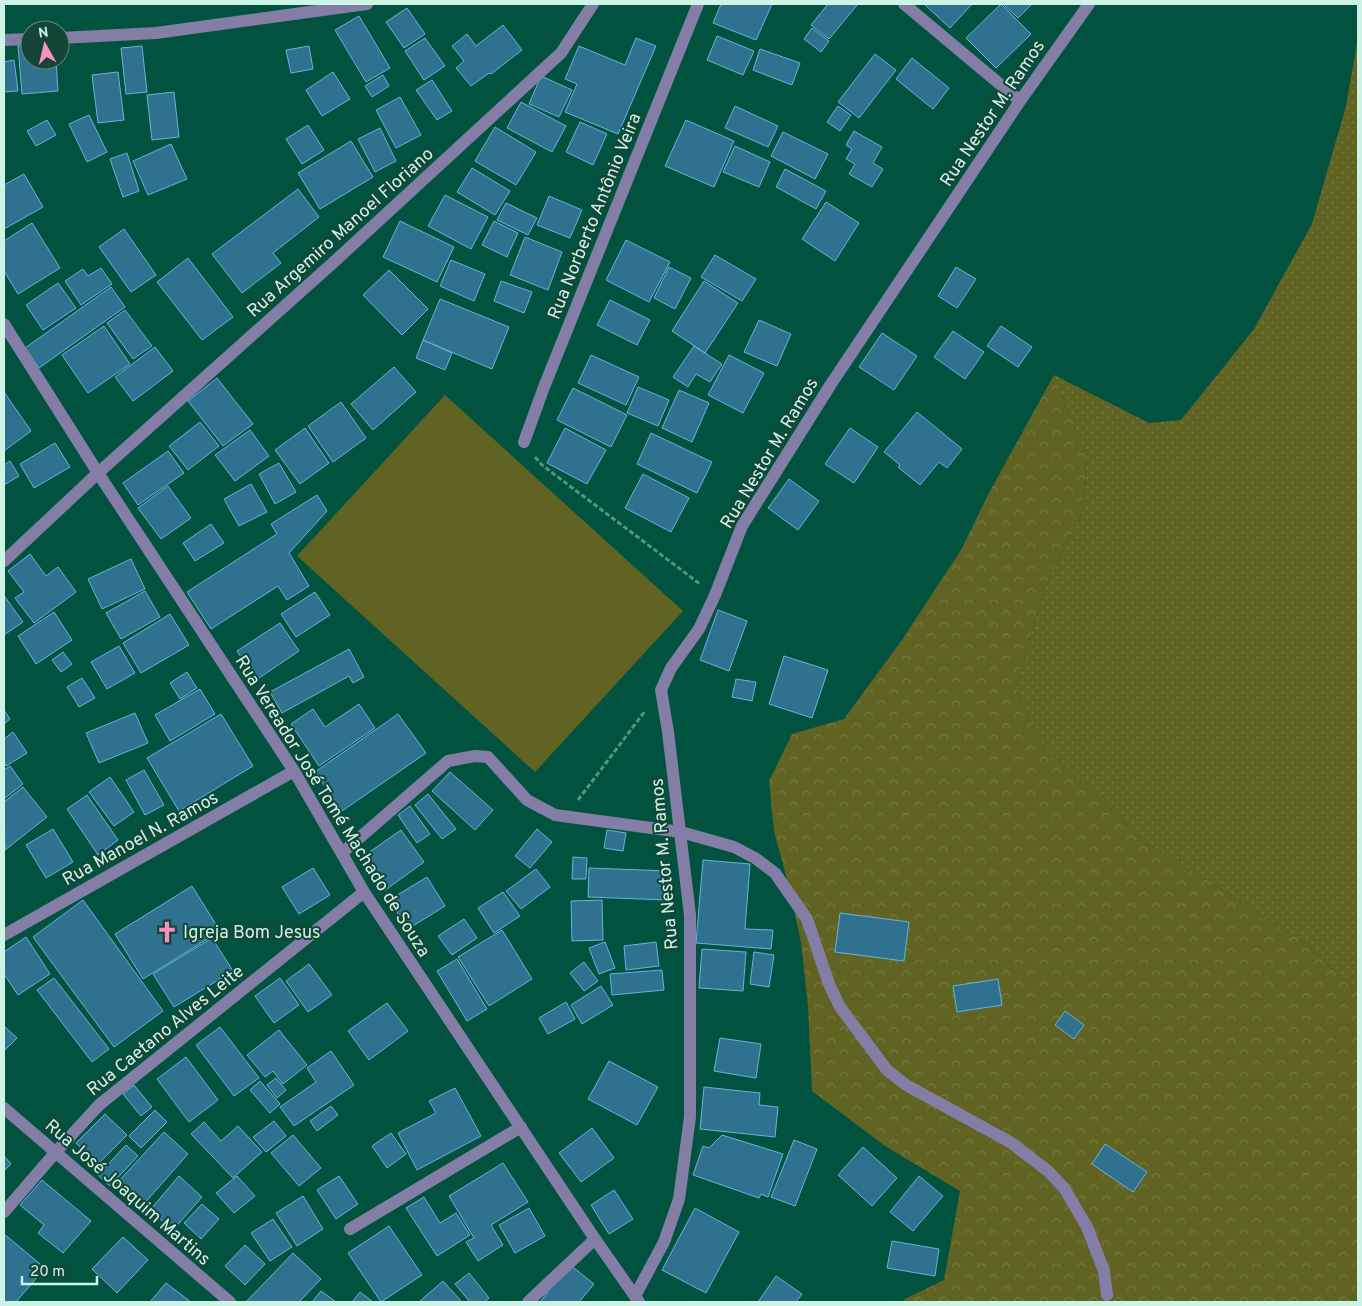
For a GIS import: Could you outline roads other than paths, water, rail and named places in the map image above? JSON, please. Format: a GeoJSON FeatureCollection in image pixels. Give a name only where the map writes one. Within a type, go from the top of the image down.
{"type":"FeatureCollection","features":[{"type":"Feature","properties":{"kind":"street"},"geometry":{"type":"LineString","coordinates":[[70,37],[156,33],[367,4]]}},
{"type":"Feature","properties":{"kind":"street","name":"Rua Argemiro Manoel Floriano"},"geometry":{"type":"LineString","coordinates":[[4,561],[98,473],[335,261],[561,53],[593,4]]}},
{"type":"Feature","properties":{"kind":"street","name":"Rua Norberto Antônio Veira"},"geometry":{"type":"LineString","coordinates":[[524,442],[698,4]]}},
{"type":"Feature","properties":{"kind":"street"},"geometry":{"type":"LineString","coordinates":[[904,4],[1020,101]]}},
{"type":"Feature","properties":{"kind":"street","name":"Rua Nestor M. Ramos"},"geometry":{"type":"LineString","coordinates":[[637,1299],[664,1242],[679,1199],[690,1117],[690,915],[668,732],[660,690],[671,668],[699,629],[715,595],[742,526],[831,384],[1020,101],[1089,4]]}},
{"type":"Feature","properties":{"kind":"street"},"geometry":{"type":"LineString","coordinates":[[4,40],[20,39]]}},
{"type":"Feature","properties":{"kind":"street","name":"Rua Vereador José Tomé Machado de Souza"},"geometry":{"type":"LineString","coordinates":[[4,324],[98,473],[294,771],[364,892],[595,1240],[637,1299]]}},
{"type":"Feature","properties":{"kind":"street"},"geometry":{"type":"LineString","coordinates":[[342,853],[448,761],[475,756],[488,757],[527,800],[556,816],[681,832],[734,847],[755,858],[775,873],[807,919],[829,984],[840,1007],[887,1070],[906,1085],[1010,1142],[1048,1171],[1064,1188],[1087,1227],[1104,1271],[1107,1295]]}},
{"type":"Feature","properties":{"kind":"street","name":"Rua Manoel N. Ramos"},"geometry":{"type":"LineString","coordinates":[[4,935],[294,771]]}},
{"type":"Feature","properties":{"kind":"street","name":"Rua Caetano Alves Leite"},"geometry":{"type":"LineString","coordinates":[[4,1212],[99,1105],[364,892]]}},
{"type":"Feature","properties":{"kind":"street","name":"Rua José Joaquim Martins"},"geometry":{"type":"LineString","coordinates":[[4,1108],[230,1302]]}},
{"type":"Feature","properties":{"kind":"street"},"geometry":{"type":"LineString","coordinates":[[350,1228],[521,1127]]}},
{"type":"Feature","properties":{"kind":"street"},"geometry":{"type":"LineString","coordinates":[[528,1302],[595,1240]]}},
{"type":"Feature","properties":{"kind":"place","name":"Igreja Bom Jesus"},"geometry":{"type":"Point","coordinates":[167,932]}}]}
